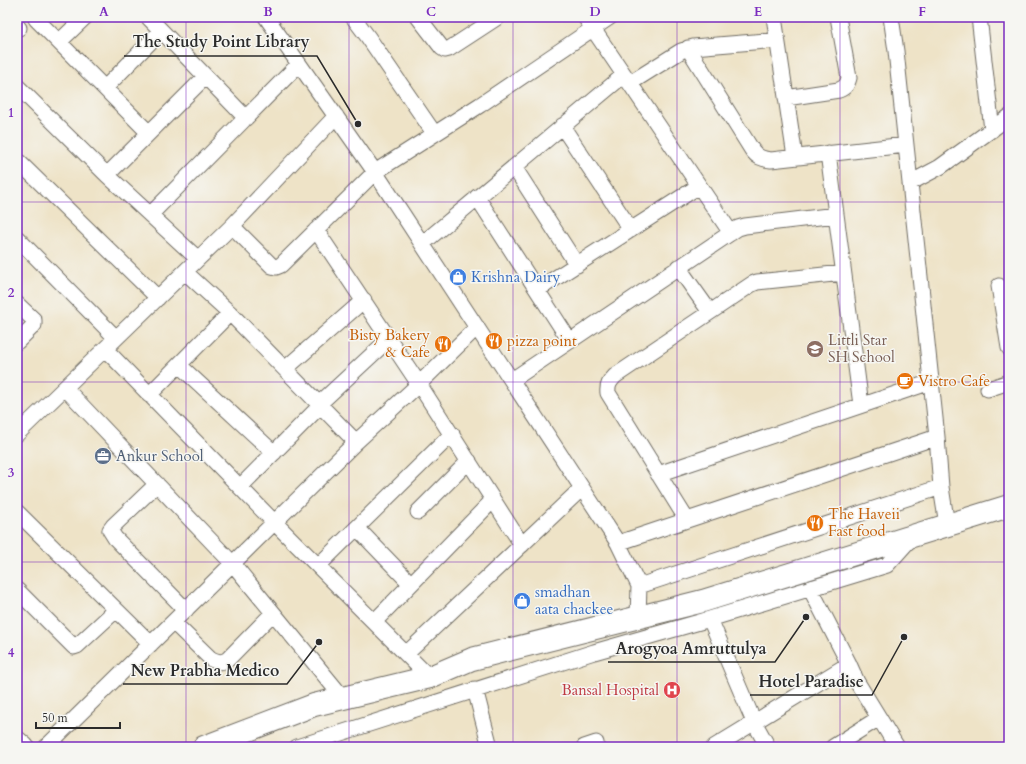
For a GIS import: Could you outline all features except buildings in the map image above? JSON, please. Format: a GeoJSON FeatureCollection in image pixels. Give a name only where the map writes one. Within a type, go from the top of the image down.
{"type":"FeatureCollection","features":[{"type":"Feature","properties":{"kind":"highway"},"geometry":{"type":"LineString","coordinates":[[204,747],[314,705],[344,699],[430,677],[472,659],[703,601],[1009,506]]}},
{"type":"Feature","properties":{"kind":"main road"},"geometry":{"type":"LineString","coordinates":[[17,741],[24,747]]}},
{"type":"Feature","properties":{"kind":"street"},"geometry":{"type":"LineString","coordinates":[[59,42],[85,17]]}},
{"type":"Feature","properties":{"kind":"street"},"geometry":{"type":"LineString","coordinates":[[148,17],[246,118]]}},
{"type":"Feature","properties":{"kind":"street"},"geometry":{"type":"LineString","coordinates":[[266,17],[375,172],[618,543],[639,586],[638,617]]}},
{"type":"Feature","properties":{"kind":"street"},"geometry":{"type":"LineString","coordinates":[[353,17],[434,134]]}},
{"type":"Feature","properties":{"kind":"street"},"geometry":{"type":"LineString","coordinates":[[418,17],[445,50],[449,49],[498,17]]}},
{"type":"Feature","properties":{"kind":"street"},"geometry":{"type":"LineString","coordinates":[[232,226],[272,266],[276,267],[281,265],[375,172],[480,105],[589,23],[610,17]]}},
{"type":"Feature","properties":{"kind":"street"},"geometry":{"type":"LineString","coordinates":[[774,17],[795,157]]}},
{"type":"Feature","properties":{"kind":"street"},"geometry":{"type":"LineString","coordinates":[[786,98],[839,90],[845,88],[848,84],[849,78],[838,17]]}},
{"type":"Feature","properties":{"kind":"street"},"geometry":{"type":"LineString","coordinates":[[891,17],[896,51],[941,487],[947,525]]}},
{"type":"Feature","properties":{"kind":"street"},"geometry":{"type":"LineString","coordinates":[[979,17],[992,130]]}},
{"type":"Feature","properties":{"kind":"street"},"geometry":{"type":"LineString","coordinates":[[36,19],[149,133]]}},
{"type":"Feature","properties":{"kind":"street"},"geometry":{"type":"LineString","coordinates":[[589,23],[731,232]]}},
{"type":"Feature","properties":{"kind":"street"},"geometry":{"type":"LineString","coordinates":[[104,88],[161,31]]}},
{"type":"Feature","properties":{"kind":"street"},"geometry":{"type":"LineString","coordinates":[[422,244],[562,126],[627,79],[688,48],[778,40]]}},
{"type":"Feature","properties":{"kind":"street"},"geometry":{"type":"LineString","coordinates":[[688,48],[756,155],[763,159],[771,160],[906,145]]}},
{"type":"Feature","properties":{"kind":"street"},"geometry":{"type":"LineString","coordinates":[[150,215],[299,64]]}},
{"type":"Feature","properties":{"kind":"street"},"geometry":{"type":"LineString","coordinates":[[107,175],[205,77]]}},
{"type":"Feature","properties":{"kind":"street"},"geometry":{"type":"LineString","coordinates":[[17,86],[107,175],[198,259]]}},
{"type":"Feature","properties":{"kind":"street"},"geometry":{"type":"LineString","coordinates":[[17,434],[232,226],[336,116]]}},
{"type":"Feature","properties":{"kind":"street"},"geometry":{"type":"LineString","coordinates":[[910,183],[940,167],[1009,117]]}},
{"type":"Feature","properties":{"kind":"street"},"geometry":{"type":"LineString","coordinates":[[562,126],[631,230]]}},
{"type":"Feature","properties":{"kind":"street"},"geometry":{"type":"LineString","coordinates":[[828,153],[861,406]]}},
{"type":"Feature","properties":{"kind":"street"},"geometry":{"type":"LineString","coordinates":[[17,160],[158,298]]}},
{"type":"Feature","properties":{"kind":"street"},"geometry":{"type":"LineString","coordinates":[[514,167],[577,265]]}},
{"type":"Feature","properties":{"kind":"street"},"geometry":{"type":"LineString","coordinates":[[537,290],[699,186]]}},
{"type":"Feature","properties":{"kind":"street"},"geometry":{"type":"LineString","coordinates":[[477,197],[570,341]]}},
{"type":"Feature","properties":{"kind":"street"},"geometry":{"type":"LineString","coordinates":[[512,380],[731,232],[745,226],[836,215]]}},
{"type":"Feature","properties":{"kind":"street"},"geometry":{"type":"LineString","coordinates":[[316,230],[390,339],[522,545]]}},
{"type":"Feature","properties":{"kind":"street"},"geometry":{"type":"LineString","coordinates":[[17,238],[116,338]]}},
{"type":"Feature","properties":{"kind":"street"},"geometry":{"type":"LineString","coordinates":[[678,267],[710,312]]}},
{"type":"Feature","properties":{"kind":"street"},"geometry":{"type":"LineString","coordinates":[[185,272],[230,313],[356,442]]}},
{"type":"Feature","properties":{"kind":"street"},"geometry":{"type":"LineString","coordinates":[[687,520],[608,393],[607,387],[615,376],[752,284],[757,282],[843,273]]}},
{"type":"Feature","properties":{"kind":"street"},"geometry":{"type":"LineString","coordinates":[[999,286],[1009,348]]}},
{"type":"Feature","properties":{"kind":"street"},"geometry":{"type":"LineString","coordinates":[[285,369],[364,300]]}},
{"type":"Feature","properties":{"kind":"street"},"geometry":{"type":"LineString","coordinates":[[17,304],[35,322],[34,325],[17,342]]}},
{"type":"Feature","properties":{"kind":"street"},"geometry":{"type":"LineString","coordinates":[[149,395],[230,313]]}},
{"type":"Feature","properties":{"kind":"street"},"geometry":{"type":"LineString","coordinates":[[46,747],[356,442],[419,384],[477,327]]}},
{"type":"Feature","properties":{"kind":"street"},"geometry":{"type":"LineString","coordinates":[[240,487],[320,405],[390,339]]}},
{"type":"Feature","properties":{"kind":"street"},"geometry":{"type":"LineString","coordinates":[[105,349],[274,522],[424,672]]}},
{"type":"Feature","properties":{"kind":"street"},"geometry":{"type":"LineString","coordinates":[[179,365],[274,453]]}},
{"type":"Feature","properties":{"kind":"street"},"geometry":{"type":"LineString","coordinates":[[658,474],[931,382]]}},
{"type":"Feature","properties":{"kind":"street"},"geometry":{"type":"LineString","coordinates":[[988,389],[1009,382]]}},
{"type":"Feature","properties":{"kind":"street"},"geometry":{"type":"LineString","coordinates":[[65,388],[233,564],[344,699]]}},
{"type":"Feature","properties":{"kind":"street"},"geometry":{"type":"LineString","coordinates":[[318,566],[452,434]]}},
{"type":"Feature","properties":{"kind":"street"},"geometry":{"type":"LineString","coordinates":[[618,543],[937,437]]}},
{"type":"Feature","properties":{"kind":"street"},"geometry":{"type":"LineString","coordinates":[[418,512],[469,461]]}},
{"type":"Feature","properties":{"kind":"street"},"geometry":{"type":"LineString","coordinates":[[157,484],[110,530],[115,538],[186,610]]}},
{"type":"Feature","properties":{"kind":"street"},"geometry":{"type":"LineString","coordinates":[[639,586],[941,487]]}},
{"type":"Feature","properties":{"kind":"street"},"geometry":{"type":"LineString","coordinates":[[406,654],[582,488]]}},
{"type":"Feature","properties":{"kind":"street"},"geometry":{"type":"LineString","coordinates":[[374,622],[493,500]]}},
{"type":"Feature","properties":{"kind":"street"},"geometry":{"type":"LineString","coordinates":[[17,512],[151,644]]}},
{"type":"Feature","properties":{"kind":"street"},"geometry":{"type":"LineString","coordinates":[[357,528],[411,584]]}},
{"type":"Feature","properties":{"kind":"street"},"geometry":{"type":"LineString","coordinates":[[297,747],[316,744],[475,690],[594,652],[710,619],[887,565],[914,535]]}},
{"type":"Feature","properties":{"kind":"street"},"geometry":{"type":"LineString","coordinates":[[810,588],[857,682],[898,747]]}},
{"type":"Feature","properties":{"kind":"street"},"geometry":{"type":"LineString","coordinates":[[17,590],[74,647],[77,646],[116,610]]}},
{"type":"Feature","properties":{"kind":"street"},"geometry":{"type":"LineString","coordinates":[[173,622],[211,659],[217,662],[224,662],[274,613]]}},
{"type":"Feature","properties":{"kind":"street"},"geometry":{"type":"LineString","coordinates":[[710,619],[754,722],[768,747]]}},
{"type":"Feature","properties":{"kind":"street"},"geometry":{"type":"LineString","coordinates":[[714,747],[849,664]]}},
{"type":"Feature","properties":{"kind":"street"},"geometry":{"type":"LineString","coordinates":[[475,690],[490,747]]}},
{"type":"Feature","properties":{"kind":"street"},"geometry":{"type":"LineString","coordinates":[[833,747],[879,718]]}},
{"type":"Feature","properties":{"kind":"place","name":"The Study Point Library"},"geometry":{"type":"Point","coordinates":[358,124]}},
{"type":"Feature","properties":{"kind":"place","name":"Krishna Dairy"},"geometry":{"type":"Point","coordinates":[458,277]}},
{"type":"Feature","properties":{"kind":"place","name":"pizza point"},"geometry":{"type":"Point","coordinates":[494,341]}},
{"type":"Feature","properties":{"kind":"place","name":"Bisty Bakery & Cafe"},"geometry":{"type":"Point","coordinates":[443,344]}},
{"type":"Feature","properties":{"kind":"place","name":"Littli Star SH School"},"geometry":{"type":"Point","coordinates":[815,349]}},
{"type":"Feature","properties":{"kind":"place","name":"Vistro Cafe"},"geometry":{"type":"Point","coordinates":[905,381]}},
{"type":"Feature","properties":{"kind":"place","name":"Ankur School"},"geometry":{"type":"Point","coordinates":[103,456]}},
{"type":"Feature","properties":{"kind":"place","name":"The Haveii Fast food"},"geometry":{"type":"Point","coordinates":[815,523]}},
{"type":"Feature","properties":{"kind":"place","name":"smadhan aata chackee"},"geometry":{"type":"Point","coordinates":[522,601]}},
{"type":"Feature","properties":{"kind":"place","name":"Arogyoa Amruttulya"},"geometry":{"type":"Point","coordinates":[806,617]}},
{"type":"Feature","properties":{"kind":"place","name":"Hotel Paradise"},"geometry":{"type":"Point","coordinates":[904,637]}},
{"type":"Feature","properties":{"kind":"place","name":"New Prabha Medico"},"geometry":{"type":"Point","coordinates":[319,642]}},
{"type":"Feature","properties":{"kind":"place","name":"Bansal Hospital"},"geometry":{"type":"Point","coordinates":[672,690]}}]}
